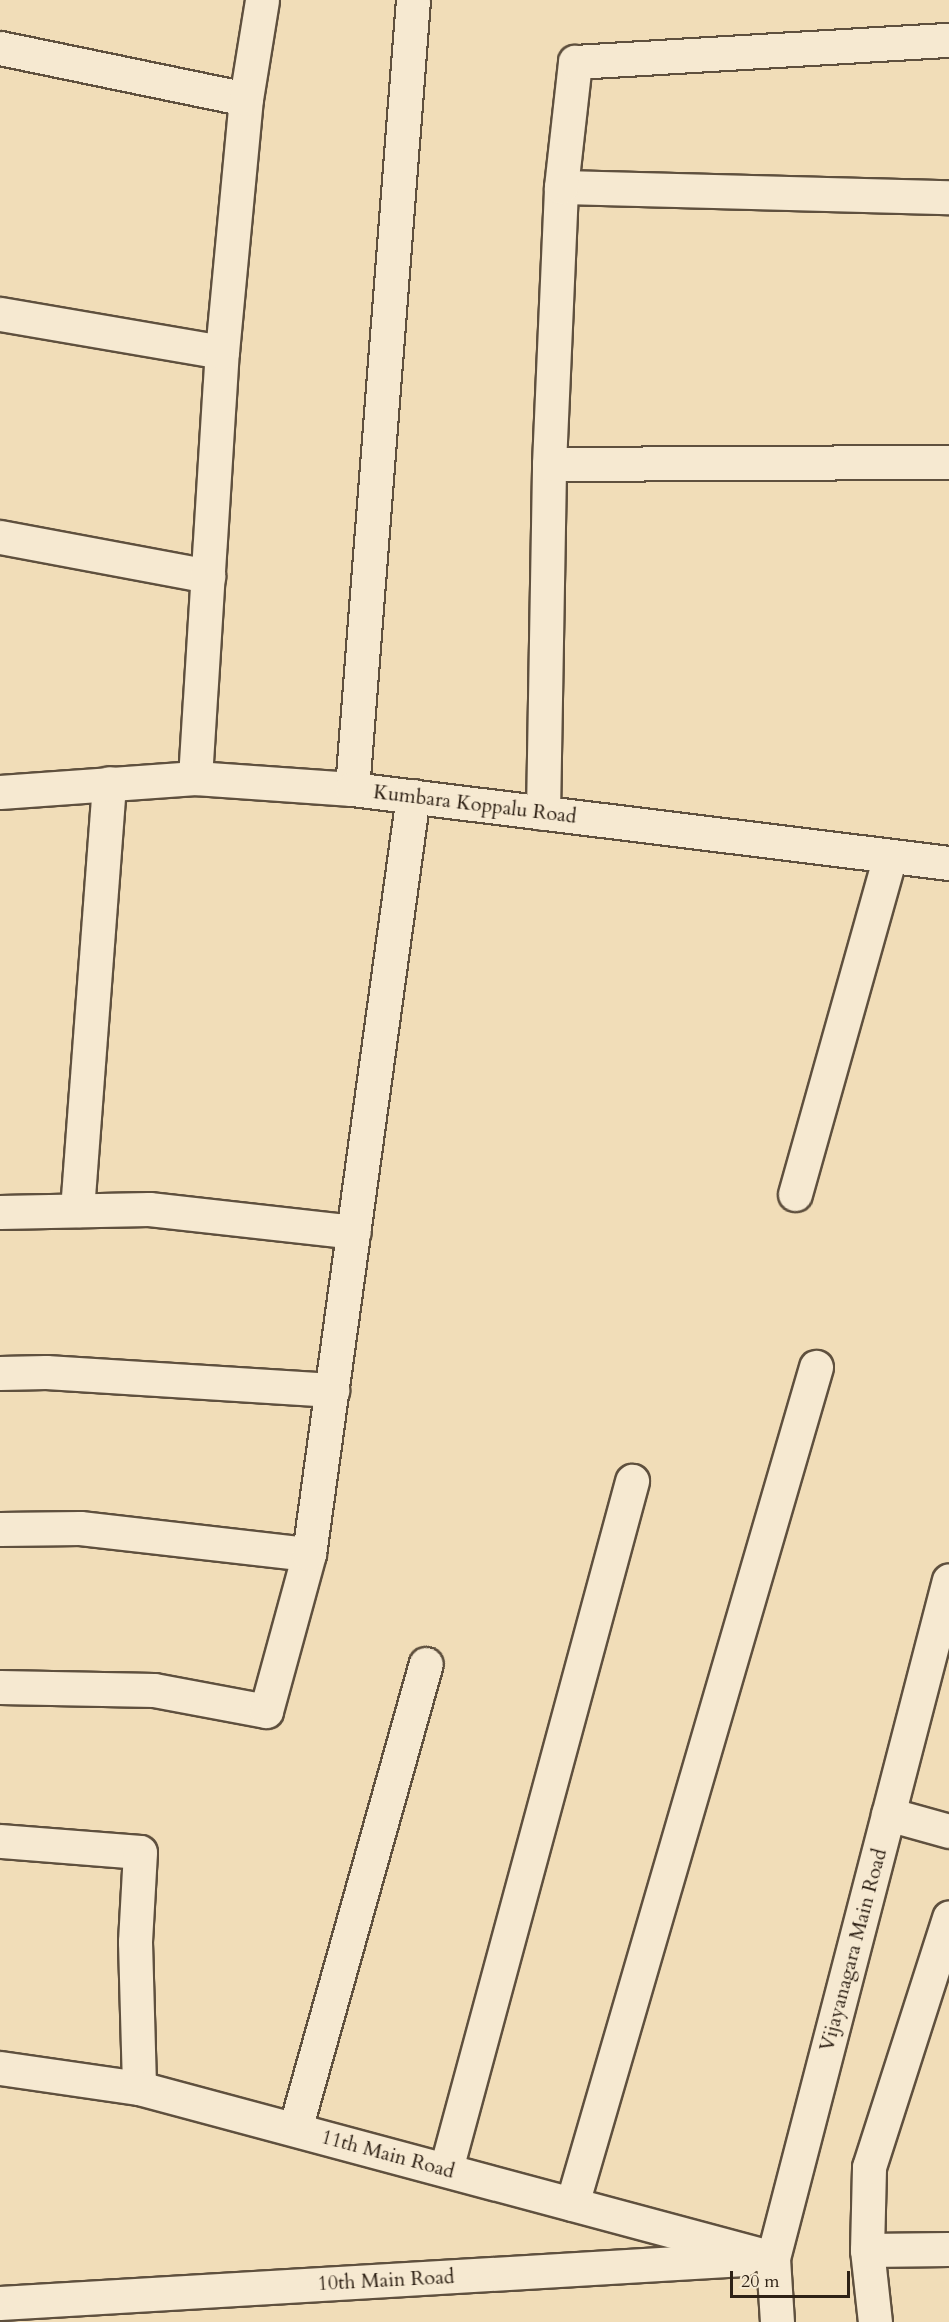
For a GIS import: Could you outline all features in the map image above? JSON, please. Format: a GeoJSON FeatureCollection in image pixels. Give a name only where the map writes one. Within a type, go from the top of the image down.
{"type":"FeatureCollection","features":[{"type":"Feature","properties":{"kind":"street"},"geometry":{"type":"LineString","coordinates":[[195,778],[222,352],[246,99],[262,0]]}},
{"type":"Feature","properties":{"kind":"street"},"geometry":{"type":"LineString","coordinates":[[352,789],[413,0]]}},
{"type":"Feature","properties":{"kind":"street"},"geometry":{"type":"LineString","coordinates":[[543,813],[549,464],[561,187],[574,62],[949,40]]}},
{"type":"Feature","properties":{"kind":"street"},"geometry":{"type":"LineString","coordinates":[[0,48],[246,99]]}},
{"type":"Feature","properties":{"kind":"street"},"geometry":{"type":"LineString","coordinates":[[561,187],[949,197]]}},
{"type":"Feature","properties":{"kind":"street"},"geometry":{"type":"LineString","coordinates":[[0,314],[222,352]]}},
{"type":"Feature","properties":{"kind":"street"},"geometry":{"type":"LineString","coordinates":[[549,464],[949,462]]}},
{"type":"Feature","properties":{"kind":"street"},"geometry":{"type":"LineString","coordinates":[[0,537],[208,576]]}},
{"type":"Feature","properties":{"kind":"street","name":"Kumbara Koppalu Road"},"geometry":{"type":"LineString","coordinates":[[0,792],[195,778],[352,789],[949,863]]}},
{"type":"Feature","properties":{"kind":"street"},"geometry":{"type":"LineString","coordinates":[[78,1210],[109,783]]}},
{"type":"Feature","properties":{"kind":"street"},"geometry":{"type":"LineString","coordinates":[[0,1687],[154,1690],[267,1711],[309,1554],[413,796]]}},
{"type":"Feature","properties":{"kind":"street"},"geometry":{"type":"LineString","coordinates":[[795,1194],[890,857]]}},
{"type":"Feature","properties":{"kind":"street"},"geometry":{"type":"LineString","coordinates":[[0,1212],[149,1209],[354,1232]]}},
{"type":"Feature","properties":{"kind":"street"},"geometry":{"type":"LineString","coordinates":[[572,2204],[816,1367]]}},
{"type":"Feature","properties":{"kind":"street"},"geometry":{"type":"LineString","coordinates":[[0,1373],[46,1372],[332,1390]]}},
{"type":"Feature","properties":{"kind":"street"},"geometry":{"type":"LineString","coordinates":[[446,2169],[632,1481]]}},
{"type":"Feature","properties":{"kind":"street"},"geometry":{"type":"LineString","coordinates":[[0,1528],[80,1528],[309,1554]]}},
{"type":"Feature","properties":{"kind":"street","name":"Vijayanagara Main Road"},"geometry":{"type":"LineString","coordinates":[[777,2322],[772,2258],[949,1580]]}},
{"type":"Feature","properties":{"kind":"street"},"geometry":{"type":"LineString","coordinates":[[295,2129],[426,1664]]}},
{"type":"Feature","properties":{"kind":"street"},"geometry":{"type":"LineString","coordinates":[[888,1814],[949,1831]]}},
{"type":"Feature","properties":{"kind":"street"},"geometry":{"type":"LineString","coordinates":[[0,1841],[140,1852],[135,1942],[139,2088]]}},
{"type":"Feature","properties":{"kind":"street"},"geometry":{"type":"LineString","coordinates":[[875,2322],[867,2250],[869,2167],[949,1918]]}},
{"type":"Feature","properties":{"kind":"street","name":"11th Main Road"},"geometry":{"type":"LineString","coordinates":[[0,2068],[139,2088],[772,2258]]}},
{"type":"Feature","properties":{"kind":"street"},"geometry":{"type":"LineString","coordinates":[[867,2250],[949,2249]]}},
{"type":"Feature","properties":{"kind":"street","name":"10th Main Road"},"geometry":{"type":"LineString","coordinates":[[0,2303],[772,2258]]}}]}
